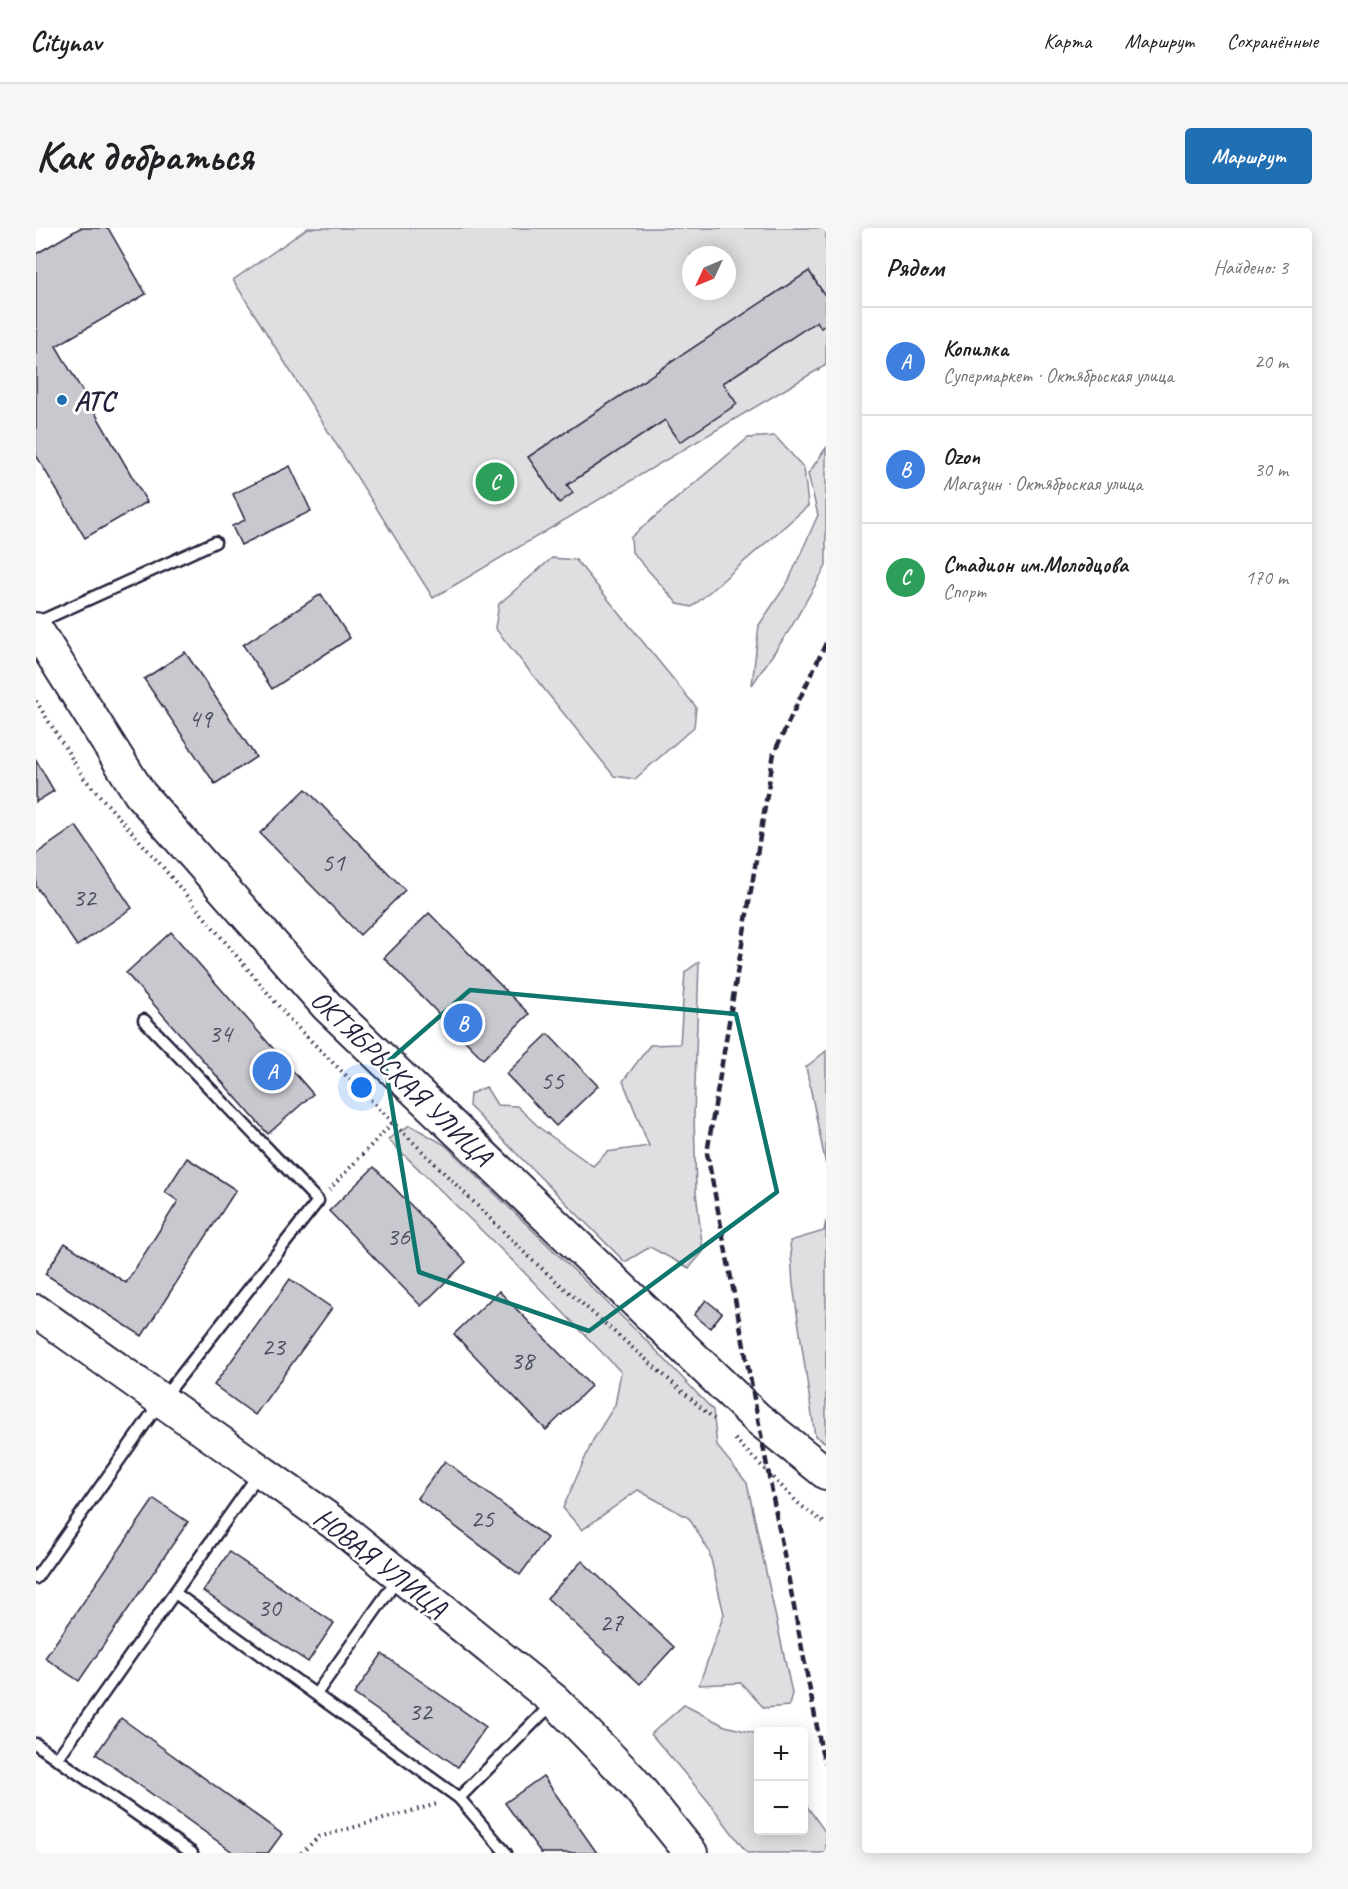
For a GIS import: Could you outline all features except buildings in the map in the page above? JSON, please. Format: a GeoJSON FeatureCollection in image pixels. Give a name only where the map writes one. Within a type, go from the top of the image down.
{"type":"FeatureCollection","features":[{"type":"Feature","properties":{"kind":"main road","name":"ОКТЯБРЬСКАЯ УЛИЦА"},"geometry":{"type":"LineString","coordinates":[[36,629],[140,794],[327,1006],[757,1418],[826,1473]]}},
{"type":"Feature","properties":{"kind":"main road","name":"НОВАЯ УЛИЦА"},"geometry":{"type":"LineString","coordinates":[[36,1311],[341,1528],[555,1701],[632,1780],[691,1853]]}},
{"type":"Feature","properties":{"kind":"lane"},"geometry":{"type":"LineString","coordinates":[[36,623],[215,542]]}},
{"type":"Feature","properties":{"kind":"lane"},"geometry":{"type":"LineString","coordinates":[[36,1578],[161,1401],[318,1201],[144,1020]]}},
{"type":"Feature","properties":{"kind":"lane"},"geometry":{"type":"LineString","coordinates":[[57,1759],[261,1471]]}},
{"type":"Feature","properties":{"kind":"lane"},"geometry":{"type":"LineString","coordinates":[[316,1694],[368,1618],[401,1575]]}},
{"type":"Feature","properties":{"kind":"lane"},"geometry":{"type":"LineString","coordinates":[[175,1593],[459,1798],[506,1853]]}},
{"type":"Feature","properties":{"kind":"lane"},"geometry":{"type":"LineString","coordinates":[[459,1798],[555,1701]]}},
{"type":"Feature","properties":{"kind":"lane"},"geometry":{"type":"LineString","coordinates":[[36,1744],[192,1853]]}},
{"type":"Feature","properties":{"kind":"path"},"geometry":{"type":"LineString","coordinates":[[318,1201],[393,1122]]}},
{"type":"Feature","properties":{"kind":"path"},"geometry":{"type":"LineString","coordinates":[[301,1853],[319,1837],[459,1798]]}},
{"type":"Feature","properties":{"kind":"highlighted area"},"geometry":{"type":"Polygon","coordinates":[[[470,990],[736,1014],[777,1192],[589,1331],[419,1272],[385,1064],[470,990]]]}},
{"type":"Feature","properties":{"kind":"shaded area"},"geometry":{"type":"Polygon","coordinates":[[[308,228],[826,228],[826,365],[433,598],[233,280],[308,228]]]}},
{"type":"Feature","properties":{"kind":"shaded area"},"geometry":{"type":"Polygon","coordinates":[[[775,436],[804,468],[808,506],[692,607],[678,604],[632,552],[631,537],[748,438],[775,436]]]}},
{"type":"Feature","properties":{"kind":"shaded area"},"geometry":{"type":"Polygon","coordinates":[[[826,448],[826,566],[790,629],[752,685],[759,625],[788,582],[818,515],[808,474],[826,448]]]}},
{"type":"Feature","properties":{"kind":"shaded area"},"geometry":{"type":"Polygon","coordinates":[[[552,558],[576,560],[696,707],[694,727],[635,779],[614,776],[495,628],[499,604],[552,558]]]}},
{"type":"Feature","properties":{"kind":"shaded area"},"geometry":{"type":"Polygon","coordinates":[[[699,962],[694,1116],[696,1192],[703,1252],[689,1268],[650,1247],[625,1262],[469,1106],[470,1094],[486,1087],[497,1105],[517,1106],[541,1129],[593,1166],[607,1152],[649,1146],[623,1081],[650,1045],[680,1044],[685,972],[699,962]]]}},
{"type":"Feature","properties":{"kind":"shaded area"},"geometry":{"type":"Polygon","coordinates":[[[826,1051],[826,1165],[806,1067],[826,1051]]]}},
{"type":"Feature","properties":{"kind":"shaded area"},"geometry":{"type":"Polygon","coordinates":[[[410,1125],[445,1145],[651,1345],[713,1410],[717,1446],[747,1483],[792,1693],[789,1706],[764,1708],[741,1683],[699,1685],[724,1614],[709,1551],[689,1518],[638,1490],[582,1530],[563,1508],[593,1440],[615,1405],[621,1372],[519,1267],[388,1139],[410,1125]]]}},
{"type":"Feature","properties":{"kind":"shaded area"},"geometry":{"type":"Polygon","coordinates":[[[826,1221],[826,1443],[815,1436],[793,1285],[790,1241],[824,1231],[826,1221]]]}},
{"type":"Feature","properties":{"kind":"shaded area"},"geometry":{"type":"Polygon","coordinates":[[[684,1705],[725,1726],[754,1733],[754,1835],[808,1835],[808,1808],[826,1833],[826,1853],[747,1853],[708,1801],[651,1734],[684,1705]]]}},
{"type":"Feature","properties":{"kind":"railway"},"geometry":{"type":"LineString","coordinates":[[826,643],[774,753],[707,1153],[822,1753],[826,1763]]}},
{"type":"Feature","properties":{"kind":"place","name":"АТС"},"geometry":{"type":"Point","coordinates":[62,400]}},
{"type":"Feature","properties":{"kind":"place","name":"Стадион им.Молодцова"},"geometry":{"type":"Point","coordinates":[495,482]}},
{"type":"Feature","properties":{"kind":"place","name":"Ozon"},"geometry":{"type":"Point","coordinates":[463,1023]}},
{"type":"Feature","properties":{"kind":"place","name":"Копилка"},"geometry":{"type":"Point","coordinates":[272,1071]}}]}
